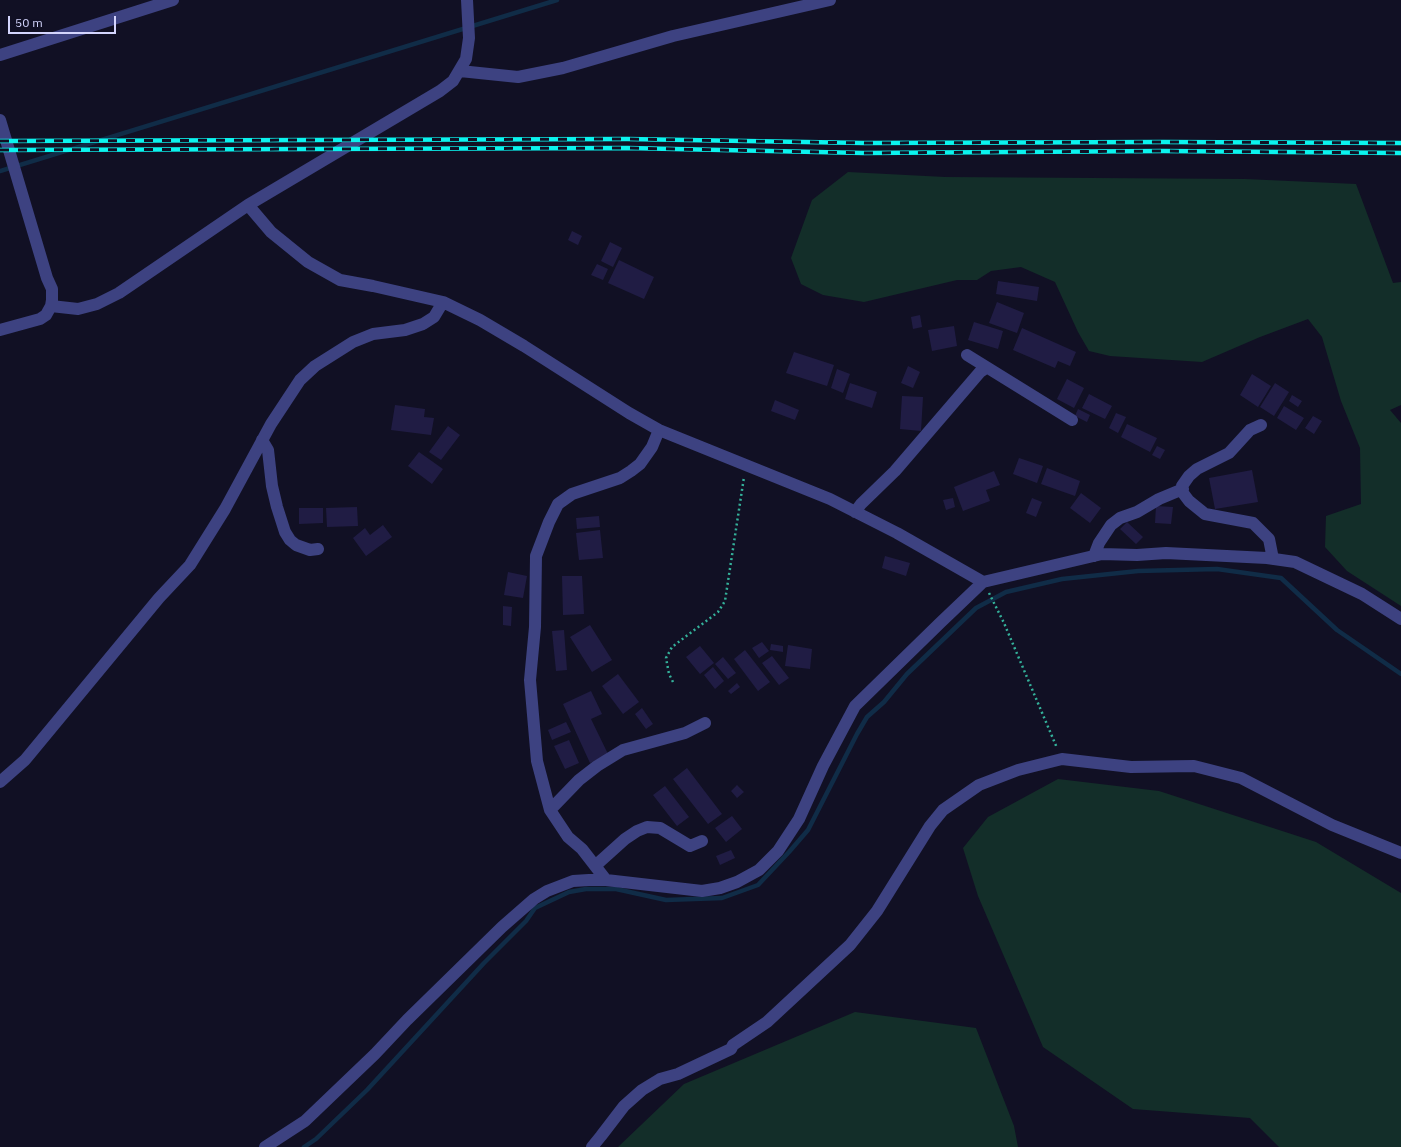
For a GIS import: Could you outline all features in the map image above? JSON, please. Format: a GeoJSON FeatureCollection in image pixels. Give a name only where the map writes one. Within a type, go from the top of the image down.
{"type":"FeatureCollection","features":[{"type":"Feature","properties":{"kind":"street"},"geometry":{"type":"LineString","coordinates":[[0,55],[174,0]]}},
{"type":"Feature","properties":{"kind":"street"},"geometry":{"type":"LineString","coordinates":[[51,306],[78,310],[97,304],[119,293],[248,205],[428,99],[453,81],[466,59],[469,38],[467,0]]}},
{"type":"Feature","properties":{"kind":"street"},"geometry":{"type":"LineString","coordinates":[[460,71],[518,77],[563,68],[673,36],[830,0]]}},
{"type":"Feature","properties":{"kind":"street"},"geometry":{"type":"LineString","coordinates":[[0,120],[47,278],[52,289],[51,306],[46,315],[40,319],[22,325],[0,330]]}},
{"type":"Feature","properties":{"kind":"street"},"geometry":{"type":"LineString","coordinates":[[248,205],[271,232],[308,262],[340,280],[443,302],[480,320],[524,346],[629,413],[659,430],[830,499],[897,532],[984,582]]}},
{"type":"Feature","properties":{"kind":"street"},"geometry":{"type":"LineString","coordinates":[[0,782],[25,760],[159,598],[190,565],[225,509],[271,424],[300,380],[315,366],[353,342],[373,334],[405,330],[423,324],[434,317],[443,302]]}},
{"type":"Feature","properties":{"kind":"street"},"geometry":{"type":"LineString","coordinates":[[967,355],[1072,420]]}},
{"type":"Feature","properties":{"kind":"street"},"geometry":{"type":"LineString","coordinates":[[856,512],[861,504],[895,470],[980,372],[986,368]]}},
{"type":"Feature","properties":{"kind":"street"},"geometry":{"type":"LineString","coordinates":[[1261,425],[1250,430],[1229,453],[1197,469],[1189,476],[1182,486],[1182,489],[1189,501],[1205,514],[1253,523],[1269,539],[1273,558]]}},
{"type":"Feature","properties":{"kind":"street"},"geometry":{"type":"LineString","coordinates":[[606,880],[582,849],[568,837],[550,810],[537,761],[530,680],[536,627],[536,556],[548,522],[558,504],[572,494],[620,478],[631,471],[640,464],[652,447],[659,430]]}},
{"type":"Feature","properties":{"kind":"street"},"geometry":{"type":"LineString","coordinates":[[262,440],[268,450],[275,500],[285,532],[290,540],[296,545],[310,550],[318,549]]}},
{"type":"Feature","properties":{"kind":"street"},"geometry":{"type":"LineString","coordinates":[[1094,556],[1099,543],[1111,525],[1120,518],[1137,512],[1159,499],[1182,489]]}},
{"type":"Feature","properties":{"kind":"street"},"geometry":{"type":"LineString","coordinates":[[265,1147],[305,1121],[375,1054],[407,1020],[496,932],[534,899],[547,891],[573,881],[606,880],[702,892],[737,882],[759,870],[778,851],[800,819],[823,766],[855,706],[984,582],[1102,554],[1137,555],[1166,553],[1237,555],[1273,558],[1295,562],[1362,594],[1401,619]]}},
{"type":"Feature","properties":{"kind":"street"},"geometry":{"type":"LineString","coordinates":[[550,810],[579,780],[623,750],[685,733],[705,723]]}},
{"type":"Feature","properties":{"kind":"street"},"geometry":{"type":"LineString","coordinates":[[592,1147],[624,1106],[642,1090],[660,1079],[678,1074],[731,1049],[734,1045],[766,1022],[850,945],[877,911],[930,826],[943,810],[979,784],[1018,770],[1062,759],[1131,767],[1194,766],[1241,778],[1332,825],[1401,853]]}},
{"type":"Feature","properties":{"kind":"street"},"geometry":{"type":"LineString","coordinates":[[595,866],[625,839],[637,831],[647,827],[660,828],[690,846],[702,841]]}},
{"type":"Feature","properties":{"kind":"path"},"geometry":{"type":"LineString","coordinates":[[673,682],[669,674],[666,658],[672,647],[718,612],[725,601],[746,464]]}},
{"type":"Feature","properties":{"kind":"path"},"geometry":{"type":"LineString","coordinates":[[984,582],[1004,624],[1062,759]]}},
{"type":"Feature","properties":{"kind":"green space"},"geometry":{"type":"Polygon","coordinates":[[[848,172],[945,177],[1245,179],[1356,184],[1393,283],[1401,282],[1401,405],[1390,410],[1401,423],[1401,606],[1347,571],[1325,547],[1326,516],[1361,504],[1360,448],[1341,401],[1322,337],[1308,319],[1260,337],[1202,362],[1110,356],[1089,351],[1078,332],[1055,282],[1021,267],[991,271],[977,280],[957,280],[864,302],[823,295],[801,284],[791,258],[812,200],[848,172]]]}},
{"type":"Feature","properties":{"kind":"green space"},"geometry":{"type":"Polygon","coordinates":[[[1058,779],[1159,791],[1316,842],[1401,893],[1401,1147],[1279,1147],[1250,1118],[1133,1109],[1043,1047],[978,896],[963,848],[988,817],[1058,779]]]}},
{"type":"Feature","properties":{"kind":"green space"},"geometry":{"type":"Polygon","coordinates":[[[855,1012],[976,1028],[1014,1126],[1018,1147],[618,1147],[684,1084],[855,1012]]]}},
{"type":"Feature","properties":{"kind":"building"},"geometry":{"type":"Polygon","coordinates":[[[572,231],[582,236],[578,245],[568,240],[572,231]]]}},
{"type":"Feature","properties":{"kind":"building"},"geometry":{"type":"Polygon","coordinates":[[[610,242],[622,248],[613,267],[601,261],[610,242]]]}},
{"type":"Feature","properties":{"kind":"building"},"geometry":{"type":"Polygon","coordinates":[[[619,260],[654,277],[644,299],[608,283],[619,260]]]}},
{"type":"Feature","properties":{"kind":"building"},"geometry":{"type":"Polygon","coordinates":[[[597,264],[608,269],[603,280],[591,275],[597,264]]]}},
{"type":"Feature","properties":{"kind":"building"},"geometry":{"type":"Polygon","coordinates":[[[998,281],[1039,287],[1037,301],[996,294],[998,281]]]}},
{"type":"Feature","properties":{"kind":"building"},"geometry":{"type":"Polygon","coordinates":[[[997,302],[1024,313],[1017,333],[989,323],[997,302]]]}},
{"type":"Feature","properties":{"kind":"building"},"geometry":{"type":"Polygon","coordinates":[[[920,315],[922,327],[913,329],[911,317],[920,315]]]}},
{"type":"Feature","properties":{"kind":"building"},"geometry":{"type":"Polygon","coordinates":[[[974,322],[1003,331],[998,349],[968,340],[974,322]]]}},
{"type":"Feature","properties":{"kind":"building"},"geometry":{"type":"Polygon","coordinates":[[[954,326],[957,346],[932,351],[928,330],[954,326]]]}},
{"type":"Feature","properties":{"kind":"building"},"geometry":{"type":"Polygon","coordinates":[[[1022,328],[1076,352],[1070,366],[1058,361],[1055,368],[1013,350],[1022,328]]]}},
{"type":"Feature","properties":{"kind":"building"},"geometry":{"type":"Polygon","coordinates":[[[794,352],[834,365],[827,386],[786,373],[794,352]]]}},
{"type":"Feature","properties":{"kind":"building"},"geometry":{"type":"Polygon","coordinates":[[[908,366],[920,372],[913,388],[901,383],[908,366]]]}},
{"type":"Feature","properties":{"kind":"building"},"geometry":{"type":"Polygon","coordinates":[[[837,369],[850,374],[843,393],[831,388],[837,369]]]}},
{"type":"Feature","properties":{"kind":"building"},"geometry":{"type":"Polygon","coordinates":[[[1252,374],[1271,386],[1258,407],[1240,395],[1252,374]]]}},
{"type":"Feature","properties":{"kind":"building"},"geometry":{"type":"Polygon","coordinates":[[[1067,379],[1084,388],[1074,408],[1057,399],[1067,379]]]}},
{"type":"Feature","properties":{"kind":"building"},"geometry":{"type":"Polygon","coordinates":[[[850,383],[877,392],[872,408],[845,399],[850,383]]]}},
{"type":"Feature","properties":{"kind":"building"},"geometry":{"type":"Polygon","coordinates":[[[1275,383],[1289,392],[1274,416],[1260,407],[1275,383]]]}},
{"type":"Feature","properties":{"kind":"building"},"geometry":{"type":"Polygon","coordinates":[[[1089,394],[1112,406],[1105,419],[1082,408],[1089,394]]]}},
{"type":"Feature","properties":{"kind":"building"},"geometry":{"type":"Polygon","coordinates":[[[1292,395],[1302,401],[1298,407],[1289,401],[1292,395]]]}},
{"type":"Feature","properties":{"kind":"building"},"geometry":{"type":"Polygon","coordinates":[[[902,396],[923,397],[921,431],[900,429],[902,396]]]}},
{"type":"Feature","properties":{"kind":"building"},"geometry":{"type":"Polygon","coordinates":[[[775,400],[799,410],[795,420],[771,411],[775,400]]]}},
{"type":"Feature","properties":{"kind":"building"},"geometry":{"type":"Polygon","coordinates":[[[395,405],[425,409],[424,417],[434,418],[431,435],[391,430],[395,405]]]}},
{"type":"Feature","properties":{"kind":"building"},"geometry":{"type":"Polygon","coordinates":[[[1284,406],[1304,418],[1296,430],[1277,418],[1284,406]]]}},
{"type":"Feature","properties":{"kind":"building"},"geometry":{"type":"Polygon","coordinates":[[[1078,409],[1090,415],[1087,422],[1075,416],[1078,409]]]}},
{"type":"Feature","properties":{"kind":"building"},"geometry":{"type":"Polygon","coordinates":[[[1116,413],[1126,417],[1118,433],[1109,428],[1116,413]]]}},
{"type":"Feature","properties":{"kind":"building"},"geometry":{"type":"Polygon","coordinates":[[[1313,416],[1322,421],[1314,434],[1305,428],[1313,416]]]}},
{"type":"Feature","properties":{"kind":"building"},"geometry":{"type":"Polygon","coordinates":[[[1127,424],[1157,438],[1150,452],[1121,437],[1127,424]]]}},
{"type":"Feature","properties":{"kind":"building"},"geometry":{"type":"Polygon","coordinates":[[[448,426],[460,435],[441,460],[429,452],[448,426]]]}},
{"type":"Feature","properties":{"kind":"building"},"geometry":{"type":"Polygon","coordinates":[[[1157,446],[1165,450],[1160,459],[1152,455],[1157,446]]]}},
{"type":"Feature","properties":{"kind":"building"},"geometry":{"type":"Polygon","coordinates":[[[419,452],[443,469],[432,484],[408,466],[419,452]]]}},
{"type":"Feature","properties":{"kind":"building"},"geometry":{"type":"Polygon","coordinates":[[[1019,458],[1043,466],[1037,483],[1013,474],[1019,458]]]}},
{"type":"Feature","properties":{"kind":"building"},"geometry":{"type":"Polygon","coordinates":[[[1047,468],[1080,481],[1075,496],[1041,484],[1047,468]]]}},
{"type":"Feature","properties":{"kind":"building"},"geometry":{"type":"Polygon","coordinates":[[[1252,470],[1258,502],[1215,509],[1209,478],[1252,470]]]}},
{"type":"Feature","properties":{"kind":"building"},"geometry":{"type":"Polygon","coordinates":[[[994,471],[1000,485],[986,490],[990,501],[963,511],[954,487],[994,471]]]}},
{"type":"Feature","properties":{"kind":"building"},"geometry":{"type":"Polygon","coordinates":[[[1081,493],[1101,508],[1090,523],[1070,508],[1081,493]]]}},
{"type":"Feature","properties":{"kind":"building"},"geometry":{"type":"Polygon","coordinates":[[[953,498],[955,507],[946,510],[943,500],[953,498]]]}},
{"type":"Feature","properties":{"kind":"building"},"geometry":{"type":"Polygon","coordinates":[[[1032,498],[1042,502],[1036,517],[1026,513],[1032,498]]]}},
{"type":"Feature","properties":{"kind":"building"},"geometry":{"type":"Polygon","coordinates":[[[1156,506],[1173,507],[1171,524],[1155,523],[1156,506]]]}},
{"type":"Feature","properties":{"kind":"building"},"geometry":{"type":"Polygon","coordinates":[[[357,507],[358,526],[327,527],[326,508],[357,507]]]}},
{"type":"Feature","properties":{"kind":"building"},"geometry":{"type":"Polygon","coordinates":[[[299,508],[323,508],[323,523],[299,524],[299,508]]]}},
{"type":"Feature","properties":{"kind":"building"},"geometry":{"type":"Polygon","coordinates":[[[599,516],[600,527],[577,529],[576,518],[599,516]]]}},
{"type":"Feature","properties":{"kind":"building"},"geometry":{"type":"Polygon","coordinates":[[[1127,522],[1143,537],[1136,544],[1120,529],[1127,522]]]}},
{"type":"Feature","properties":{"kind":"building"},"geometry":{"type":"Polygon","coordinates":[[[383,525],[392,537],[366,556],[353,538],[365,528],[370,535],[383,525]]]}},
{"type":"Feature","properties":{"kind":"building"},"geometry":{"type":"Polygon","coordinates":[[[600,530],[603,558],[579,560],[576,533],[600,530]]]}},
{"type":"Feature","properties":{"kind":"building"},"geometry":{"type":"Polygon","coordinates":[[[885,556],[910,563],[906,576],[882,568],[885,556]]]}},
{"type":"Feature","properties":{"kind":"building"},"geometry":{"type":"Polygon","coordinates":[[[508,572],[527,576],[523,598],[504,595],[508,572]]]}},
{"type":"Feature","properties":{"kind":"building"},"geometry":{"type":"Polygon","coordinates":[[[562,576],[582,576],[584,614],[563,615],[562,576]]]}},
{"type":"Feature","properties":{"kind":"building"},"geometry":{"type":"Polygon","coordinates":[[[503,606],[512,607],[511,626],[503,625],[503,606]]]}},
{"type":"Feature","properties":{"kind":"building"},"geometry":{"type":"Polygon","coordinates":[[[590,625],[612,660],[592,672],[570,637],[590,625]]]}},
{"type":"Feature","properties":{"kind":"building"},"geometry":{"type":"Polygon","coordinates":[[[564,630],[567,670],[556,671],[552,631],[564,630]]]}},
{"type":"Feature","properties":{"kind":"building"},"geometry":{"type":"Polygon","coordinates":[[[762,642],[769,651],[759,658],[752,648],[762,642]]]}},
{"type":"Feature","properties":{"kind":"building"},"geometry":{"type":"Polygon","coordinates":[[[771,644],[783,646],[783,652],[770,650],[771,644]]]}},
{"type":"Feature","properties":{"kind":"building"},"geometry":{"type":"Polygon","coordinates":[[[788,645],[812,649],[810,669],[785,666],[788,645]]]}},
{"type":"Feature","properties":{"kind":"building"},"geometry":{"type":"Polygon","coordinates":[[[700,646],[714,663],[700,674],[686,657],[700,646]]]}},
{"type":"Feature","properties":{"kind":"building"},"geometry":{"type":"Polygon","coordinates":[[[745,650],[770,682],[758,691],[734,659],[745,650]]]}},
{"type":"Feature","properties":{"kind":"building"},"geometry":{"type":"Polygon","coordinates":[[[772,656],[789,678],[779,685],[762,663],[772,656]]]}},
{"type":"Feature","properties":{"kind":"building"},"geometry":{"type":"Polygon","coordinates":[[[723,657],[736,673],[728,679],[715,664],[723,657]]]}},
{"type":"Feature","properties":{"kind":"building"},"geometry":{"type":"Polygon","coordinates":[[[713,667],[724,681],[715,689],[704,675],[713,667]]]}},
{"type":"Feature","properties":{"kind":"building"},"geometry":{"type":"Polygon","coordinates":[[[618,674],[639,702],[623,714],[602,686],[618,674]]]}},
{"type":"Feature","properties":{"kind":"building"},"geometry":{"type":"Polygon","coordinates":[[[737,683],[740,687],[731,694],[728,691],[737,683]]]}},
{"type":"Feature","properties":{"kind":"building"},"geometry":{"type":"Polygon","coordinates":[[[591,691],[602,714],[591,719],[608,754],[590,763],[563,704],[591,691]]]}},
{"type":"Feature","properties":{"kind":"building"},"geometry":{"type":"Polygon","coordinates":[[[642,708],[653,724],[646,729],[635,714],[642,708]]]}},
{"type":"Feature","properties":{"kind":"building"},"geometry":{"type":"Polygon","coordinates":[[[566,722],[571,732],[552,740],[548,730],[566,722]]]}},
{"type":"Feature","properties":{"kind":"building"},"geometry":{"type":"Polygon","coordinates":[[[569,740],[579,763],[565,769],[554,746],[569,740]]]}},
{"type":"Feature","properties":{"kind":"building"},"geometry":{"type":"Polygon","coordinates":[[[687,768],[722,814],[708,824],[673,779],[687,768]]]}},
{"type":"Feature","properties":{"kind":"building"},"geometry":{"type":"Polygon","coordinates":[[[737,785],[744,792],[737,798],[731,791],[737,785]]]}},
{"type":"Feature","properties":{"kind":"building"},"geometry":{"type":"Polygon","coordinates":[[[665,786],[689,817],[677,826],[653,795],[665,786]]]}},
{"type":"Feature","properties":{"kind":"building"},"geometry":{"type":"Polygon","coordinates":[[[732,816],[742,829],[726,842],[715,828],[732,816]]]}},
{"type":"Feature","properties":{"kind":"building"},"geometry":{"type":"Polygon","coordinates":[[[731,850],[735,858],[720,865],[716,856],[731,850]]]}},
{"type":"Feature","properties":{"kind":"waterway"},"geometry":{"type":"LineString","coordinates":[[0,171],[557,0]]}},
{"type":"Feature","properties":{"kind":"waterway"},"geometry":{"type":"LineString","coordinates":[[304,1147],[316,1139],[367,1090],[484,963],[526,921],[535,908],[569,892],[586,889],[616,889],[666,900],[722,898],[758,885],[808,830],[867,717],[884,702],[907,674],[976,608],[1006,592],[1062,579],[1138,571],[1217,569],[1281,578],[1337,630],[1401,674]]}},
{"type":"Feature","properties":{"kind":"railway"},"geometry":{"type":"LineString","coordinates":[[0,141],[627,139],[864,143],[1401,143]]}},
{"type":"Feature","properties":{"kind":"railway"},"geometry":{"type":"LineString","coordinates":[[0,150],[627,148],[864,153],[1163,151],[1401,153]]}}]}
